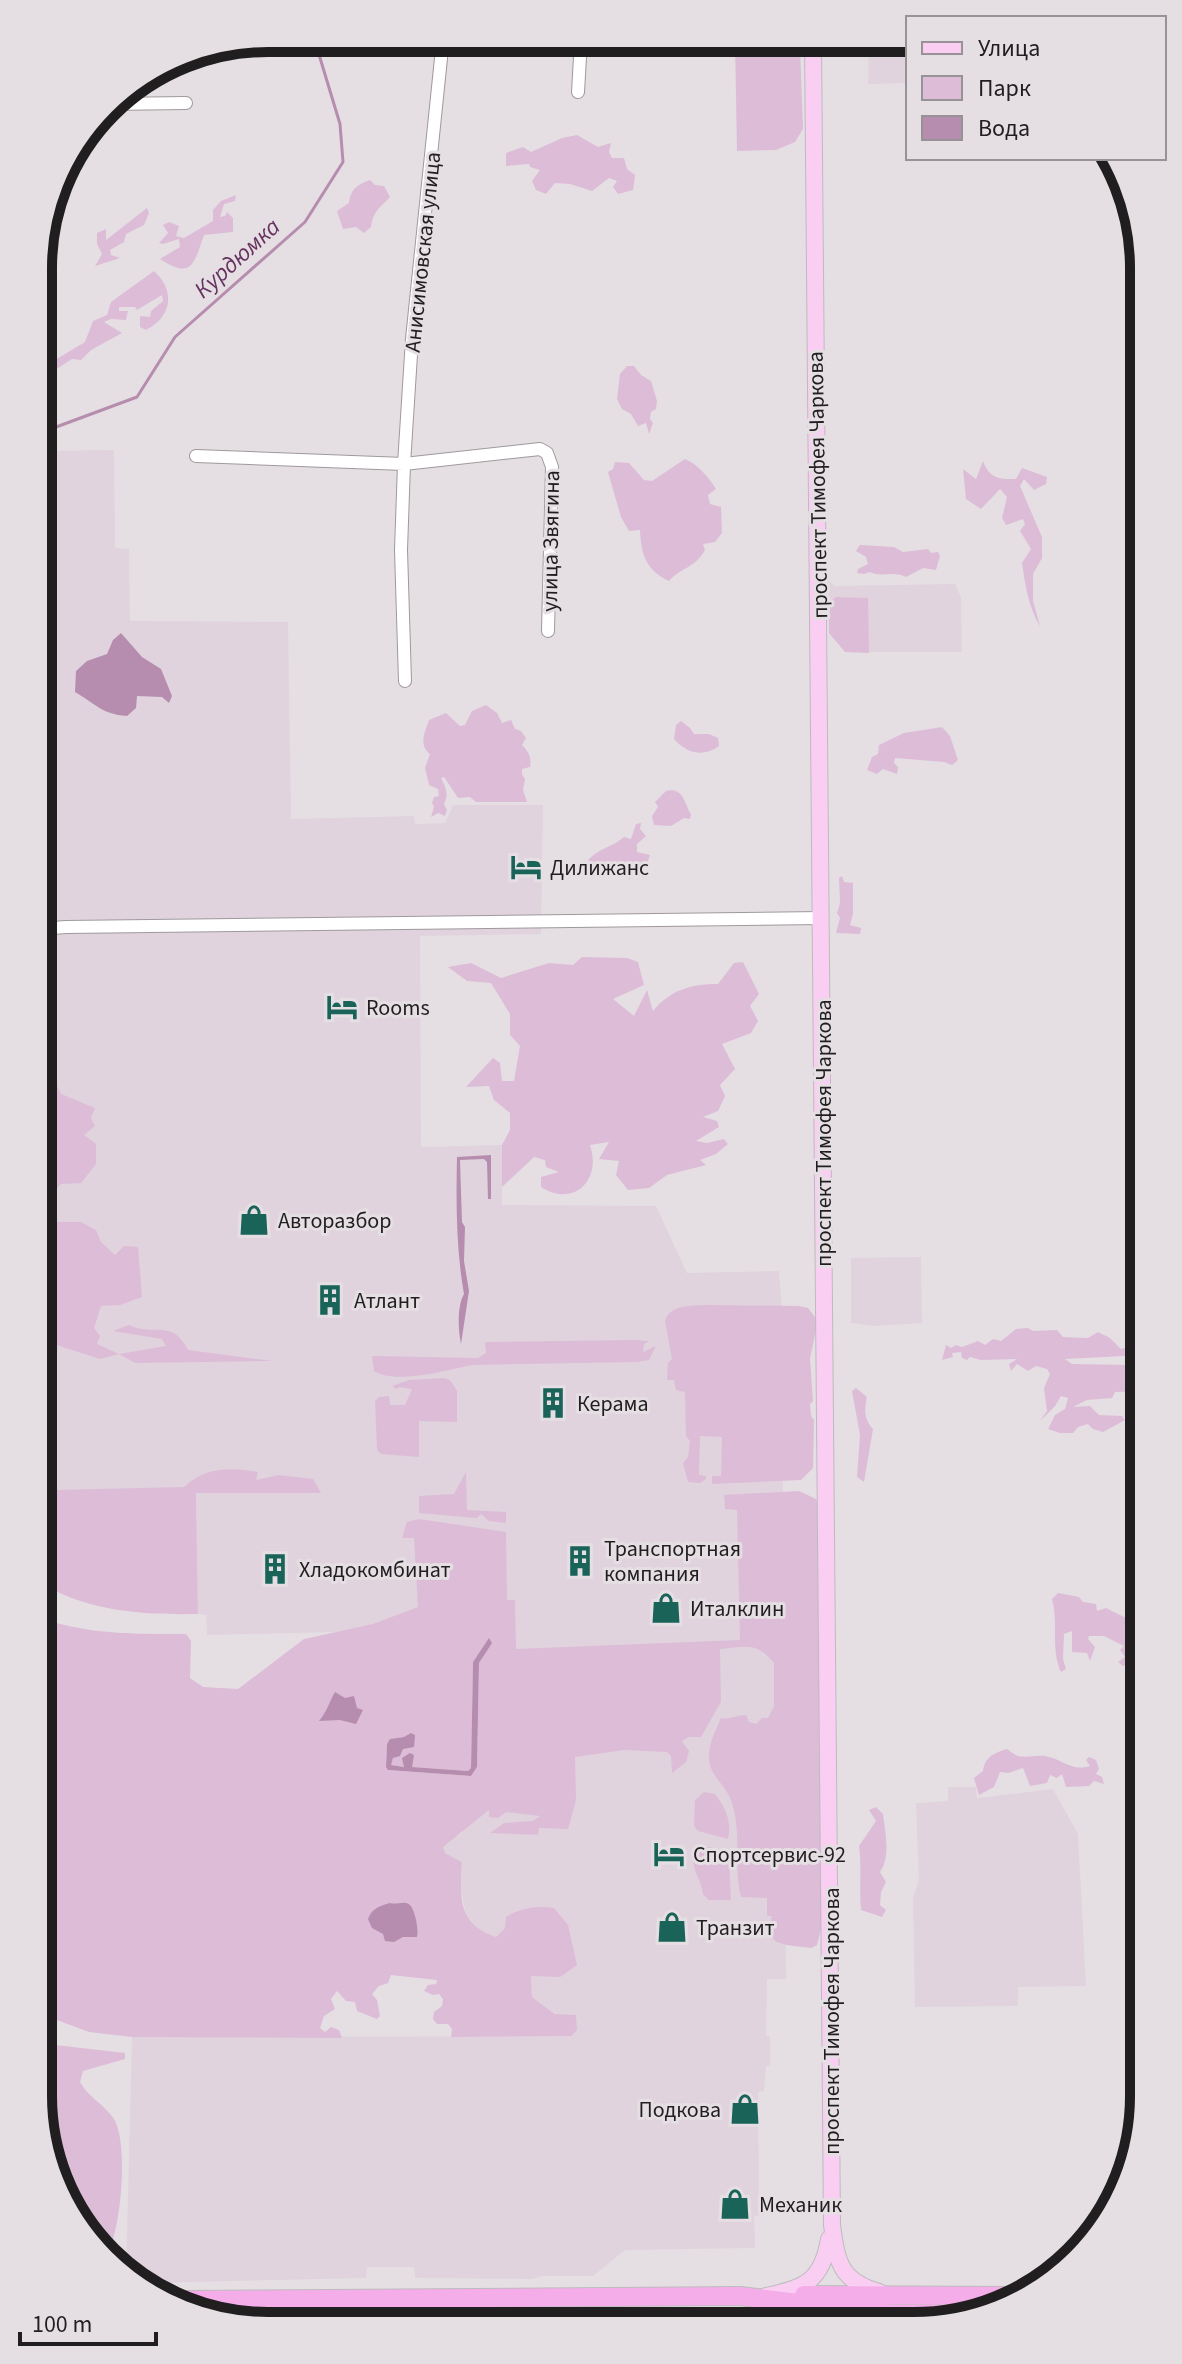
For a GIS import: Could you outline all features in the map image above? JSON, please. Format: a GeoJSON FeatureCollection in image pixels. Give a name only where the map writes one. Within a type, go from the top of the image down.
{"type":"FeatureCollection","features":[{"type":"Feature","properties":{"kind":"highway"},"geometry":{"type":"LineString","coordinates":[[197,2300],[996,2296]]}},
{"type":"Feature","properties":{"kind":"highway"},"geometry":{"type":"LineString","coordinates":[[760,2297],[868,2312]]}},
{"type":"Feature","properties":{"kind":"main road","name":"проспект Тимофея Чаркова"},"geometry":{"type":"LineString","coordinates":[[813,52],[832,2225],[837,2259],[844,2272],[862,2287],[891,2296]]}},
{"type":"Feature","properties":{"kind":"main road","name":"проспект Тимофея Чаркова"},"geometry":{"type":"LineString","coordinates":[[760,2297],[793,2290],[815,2277],[823,2264],[832,2225]]}},
{"type":"Feature","properties":{"kind":"street","name":"Анисимовская улица"},"geometry":{"type":"LineString","coordinates":[[405,681],[401,550],[404,464],[412,339],[442,52]]}},
{"type":"Feature","properties":{"kind":"street"},"geometry":{"type":"LineString","coordinates":[[578,92],[580,52]]}},
{"type":"Feature","properties":{"kind":"street"},"geometry":{"type":"LineString","coordinates":[[128,104],[186,103]]}},
{"type":"Feature","properties":{"kind":"street","name":"улица Звягина"},"geometry":{"type":"LineString","coordinates":[[404,464],[533,449],[547,453],[552,467],[548,631]]}},
{"type":"Feature","properties":{"kind":"street"},"geometry":{"type":"LineString","coordinates":[[196,456],[404,464]]}},
{"type":"Feature","properties":{"kind":"street"},"geometry":{"type":"LineString","coordinates":[[52,928],[822,918]]}},
{"type":"Feature","properties":{"kind":"shaded area"},"geometry":{"type":"Polygon","coordinates":[[[869,52],[906,52],[906,83],[868,84],[869,52]]]}},
{"type":"Feature","properties":{"kind":"shaded area"},"geometry":{"type":"Polygon","coordinates":[[[114,450],[115,548],[129,549],[130,621],[288,622],[291,819],[414,816],[415,824],[445,823],[453,805],[543,805],[541,934],[420,936],[421,1147],[502,1145],[502,1205],[656,1206],[687,1273],[779,1271],[782,1309],[786,1979],[767,1979],[766,2036],[770,2036],[770,2065],[766,2066],[764,2091],[758,2092],[759,2194],[765,2194],[765,2215],[754,2216],[755,2248],[625,2250],[593,2276],[542,2276],[532,2279],[415,2278],[414,2267],[367,2267],[366,2278],[160,2283],[126,2259],[132,2037],[571,2036],[556,2014],[532,1997],[531,1975],[560,1976],[505,1928],[496,1937],[478,1931],[466,1915],[461,1889],[462,1862],[445,1853],[442,1847],[461,1834],[577,1664],[336,1632],[207,1635],[206,1615],[198,1614],[196,1493],[52,1496],[52,451],[114,450]]]}},
{"type":"Feature","properties":{"kind":"shaded area"},"geometry":{"type":"Polygon","coordinates":[[[828,580],[835,586],[955,584],[961,598],[962,652],[845,652],[829,633],[828,580]]]}},
{"type":"Feature","properties":{"kind":"shaded area"},"geometry":{"type":"Polygon","coordinates":[[[921,1257],[922,1323],[874,1326],[851,1323],[851,1258],[921,1257]]]}},
{"type":"Feature","properties":{"kind":"shaded area"},"geometry":{"type":"Polygon","coordinates":[[[948,1787],[976,1787],[977,1798],[1053,1789],[1078,1834],[1086,1986],[1018,1987],[1018,2006],[915,2007],[913,1898],[919,1880],[916,1803],[948,1801],[948,1787]]]}},
{"type":"Feature","properties":{"kind":"shaded area"},"geometry":{"type":"Polygon","coordinates":[[[497,2307],[499,2312],[350,2312],[347,2308],[497,2307]]]}},
{"type":"Feature","properties":{"kind":"green space"},"geometry":{"type":"Polygon","coordinates":[[[735,52],[800,52],[803,129],[795,142],[776,150],[737,151],[735,52]]]}},
{"type":"Feature","properties":{"kind":"green space"},"geometry":{"type":"Polygon","coordinates":[[[577,135],[598,147],[611,143],[609,152],[612,158],[624,158],[627,169],[635,175],[633,190],[618,194],[613,187],[617,181],[609,178],[592,191],[555,183],[546,194],[536,190],[532,181],[540,170],[529,164],[506,166],[506,153],[523,147],[531,152],[577,135]]]}},
{"type":"Feature","properties":{"kind":"green space"},"geometry":{"type":"Polygon","coordinates":[[[370,180],[375,185],[384,186],[390,197],[364,233],[356,227],[343,229],[337,211],[349,203],[355,188],[370,180]]]}},
{"type":"Feature","properties":{"kind":"green space"},"geometry":{"type":"Polygon","coordinates":[[[236,195],[235,201],[224,204],[220,217],[227,212],[233,218],[233,232],[204,235],[194,261],[185,268],[160,259],[180,247],[179,239],[159,243],[168,233],[163,225],[169,222],[179,226],[176,236],[184,238],[213,221],[213,210],[221,201],[236,195]]]}},
{"type":"Feature","properties":{"kind":"green space"},"geometry":{"type":"Polygon","coordinates":[[[147,208],[149,213],[144,225],[126,234],[124,242],[110,250],[111,255],[120,258],[95,266],[102,254],[97,244],[97,233],[106,229],[106,240],[147,208]]]}},
{"type":"Feature","properties":{"kind":"green space"},"geometry":{"type":"Polygon","coordinates":[[[154,271],[168,294],[162,318],[146,330],[140,327],[140,316],[150,317],[151,311],[163,301],[162,295],[137,310],[135,307],[119,307],[119,311],[128,311],[126,320],[104,322],[122,333],[91,350],[81,360],[72,359],[55,370],[55,360],[85,342],[93,321],[107,315],[111,302],[154,271]]]}},
{"type":"Feature","properties":{"kind":"green space"},"geometry":{"type":"Polygon","coordinates":[[[627,366],[634,366],[651,381],[657,401],[656,409],[651,412],[653,423],[649,434],[646,423],[638,426],[617,399],[620,374],[627,366]]]}},
{"type":"Feature","properties":{"kind":"green space"},"geometry":{"type":"Polygon","coordinates":[[[685,459],[702,471],[716,489],[708,495],[710,504],[721,507],[722,533],[715,542],[703,544],[705,550],[701,556],[669,581],[646,561],[640,530],[629,531],[621,517],[608,472],[615,462],[629,463],[644,480],[652,481],[685,459]]]}},
{"type":"Feature","properties":{"kind":"green space"},"geometry":{"type":"Polygon","coordinates":[[[983,461],[992,475],[999,478],[1016,479],[1022,468],[1047,477],[1046,484],[1034,490],[1024,479],[1020,486],[1042,537],[1042,558],[1033,574],[1033,601],[1040,626],[1030,604],[1023,571],[1022,563],[1031,549],[1020,531],[1025,524],[1023,519],[1006,525],[1002,518],[1007,497],[1000,489],[981,509],[966,499],[963,469],[976,479],[983,461]]]}},
{"type":"Feature","properties":{"kind":"green space"},"geometry":{"type":"Polygon","coordinates":[[[860,545],[894,547],[903,552],[928,549],[931,553],[938,552],[940,556],[936,570],[923,568],[906,577],[870,572],[864,574],[857,573],[858,569],[868,564],[866,557],[856,551],[860,545]]]}},
{"type":"Feature","properties":{"kind":"green space"},"geometry":{"type":"Polygon","coordinates":[[[836,597],[868,598],[869,653],[845,652],[829,633],[829,602],[836,597]]]}},
{"type":"Feature","properties":{"kind":"green space"},"geometry":{"type":"Polygon","coordinates":[[[486,705],[497,713],[502,723],[511,720],[515,729],[526,738],[522,745],[529,754],[530,767],[522,769],[522,774],[527,802],[476,802],[470,797],[458,798],[444,777],[441,778],[446,791],[444,804],[447,810],[445,816],[438,813],[431,817],[434,797],[439,796],[438,789],[429,785],[425,768],[430,754],[424,747],[429,720],[446,713],[460,726],[465,725],[472,711],[486,705]]]}},
{"type":"Feature","properties":{"kind":"green space"},"geometry":{"type":"Polygon","coordinates":[[[681,721],[694,734],[709,734],[718,738],[719,746],[701,753],[684,748],[674,739],[676,725],[681,721]]]}},
{"type":"Feature","properties":{"kind":"green space"},"geometry":{"type":"Polygon","coordinates":[[[942,727],[950,736],[958,760],[952,765],[895,758],[897,774],[883,769],[877,774],[867,770],[872,757],[878,754],[879,745],[904,733],[942,727]]]}},
{"type":"Feature","properties":{"kind":"green space"},"geometry":{"type":"Polygon","coordinates":[[[672,790],[682,796],[691,814],[690,819],[684,818],[671,826],[654,825],[652,816],[658,807],[655,802],[666,791],[672,790]]]}},
{"type":"Feature","properties":{"kind":"green space"},"geometry":{"type":"Polygon","coordinates":[[[641,823],[640,829],[646,836],[637,844],[637,852],[650,855],[647,864],[638,865],[630,879],[605,867],[597,870],[588,860],[624,837],[631,839],[636,824],[641,823]]]}},
{"type":"Feature","properties":{"kind":"green space"},"geometry":{"type":"Polygon","coordinates":[[[842,876],[844,882],[853,883],[850,925],[861,928],[860,934],[836,933],[840,918],[837,913],[840,903],[839,878],[842,876]]]}},
{"type":"Feature","properties":{"kind":"green space"},"geometry":{"type":"Polygon","coordinates":[[[582,957],[627,958],[638,962],[644,985],[613,999],[634,1016],[647,990],[653,1011],[682,990],[718,984],[734,963],[743,962],[759,994],[750,1006],[758,1021],[751,1033],[722,1044],[735,1069],[720,1085],[725,1096],[718,1111],[703,1117],[717,1121],[719,1127],[696,1141],[707,1143],[724,1139],[728,1144],[716,1154],[700,1160],[706,1165],[667,1175],[649,1188],[628,1190],[616,1175],[619,1161],[599,1159],[609,1142],[590,1145],[592,1169],[582,1187],[574,1192],[553,1193],[541,1187],[541,1177],[559,1172],[546,1167],[545,1160],[534,1157],[502,1187],[502,1145],[510,1130],[510,1113],[494,1100],[489,1086],[466,1087],[493,1058],[500,1063],[502,1081],[514,1081],[520,1046],[510,1035],[510,1014],[491,983],[467,981],[448,967],[471,963],[501,978],[549,963],[573,965],[582,957]]]}},
{"type":"Feature","properties":{"kind":"green space"},"geometry":{"type":"Polygon","coordinates":[[[56,1084],[61,1094],[95,1108],[91,1118],[95,1126],[84,1135],[96,1144],[96,1164],[81,1183],[61,1184],[52,1193],[52,1086],[56,1084]]]}},
{"type":"Feature","properties":{"kind":"green space"},"geometry":{"type":"Polygon","coordinates":[[[52,1222],[81,1222],[96,1230],[101,1242],[115,1255],[124,1246],[138,1247],[142,1297],[120,1305],[101,1306],[94,1328],[100,1336],[97,1344],[119,1354],[100,1359],[52,1344],[52,1222]]]}},
{"type":"Feature","properties":{"kind":"green space"},"geometry":{"type":"Polygon","coordinates":[[[707,1305],[798,1306],[808,1308],[818,1321],[810,1358],[813,1468],[801,1480],[712,1484],[712,1476],[721,1476],[722,1437],[700,1436],[699,1475],[706,1476],[706,1479],[700,1483],[688,1482],[683,1463],[688,1457],[690,1441],[686,1436],[685,1392],[676,1390],[674,1380],[667,1380],[668,1363],[672,1359],[665,1321],[677,1309],[707,1305]]]}},
{"type":"Feature","properties":{"kind":"green space"},"geometry":{"type":"Polygon","coordinates":[[[129,1325],[169,1331],[182,1340],[188,1350],[272,1361],[135,1363],[119,1354],[166,1346],[162,1339],[113,1331],[129,1325]]]}},
{"type":"Feature","properties":{"kind":"green space"},"geometry":{"type":"Polygon","coordinates":[[[1016,1329],[1057,1330],[1063,1337],[1088,1338],[1098,1332],[1121,1349],[1127,1347],[1130,1335],[1130,1356],[1065,1359],[1072,1364],[1128,1365],[1130,1391],[1115,1392],[1112,1398],[1087,1400],[1073,1407],[1090,1406],[1099,1415],[1122,1416],[1125,1420],[1103,1432],[1088,1424],[1078,1427],[1073,1433],[1060,1433],[1048,1429],[1055,1415],[1065,1409],[1068,1398],[1061,1396],[1040,1421],[1047,1411],[1044,1388],[1050,1374],[1047,1369],[1036,1366],[1028,1371],[1017,1364],[1011,1371],[1009,1364],[1017,1359],[981,1360],[970,1357],[967,1360],[962,1358],[961,1352],[952,1353],[953,1357],[942,1360],[946,1345],[962,1347],[978,1341],[985,1345],[993,1339],[1001,1341],[1016,1329]]]}},
{"type":"Feature","properties":{"kind":"green space"},"geometry":{"type":"Polygon","coordinates":[[[649,1341],[644,1344],[643,1352],[656,1346],[649,1360],[472,1365],[395,1377],[374,1371],[372,1356],[478,1358],[486,1353],[485,1342],[649,1341]]]}},
{"type":"Feature","properties":{"kind":"green space"},"geometry":{"type":"Polygon","coordinates":[[[409,1380],[450,1380],[457,1391],[457,1422],[419,1421],[419,1457],[381,1454],[377,1450],[375,1401],[379,1397],[389,1396],[390,1405],[405,1405],[412,1389],[392,1386],[409,1380]]]}},
{"type":"Feature","properties":{"kind":"green space"},"geometry":{"type":"Polygon","coordinates":[[[856,1388],[867,1397],[866,1414],[873,1429],[864,1482],[857,1477],[860,1435],[852,1391],[856,1388]]]}},
{"type":"Feature","properties":{"kind":"green space"},"geometry":{"type":"Polygon","coordinates":[[[238,1469],[258,1472],[256,1480],[279,1475],[313,1479],[321,1493],[196,1493],[198,1614],[116,1610],[52,1588],[52,1482],[55,1490],[184,1487],[209,1472],[238,1469]]]}},
{"type":"Feature","properties":{"kind":"green space"},"geometry":{"type":"Polygon","coordinates":[[[466,1472],[467,1510],[506,1512],[506,1523],[489,1521],[481,1514],[477,1518],[419,1513],[419,1496],[454,1494],[466,1472]]]}},
{"type":"Feature","properties":{"kind":"green space"},"geometry":{"type":"Polygon","coordinates":[[[799,1491],[816,1499],[818,1506],[822,1924],[817,1945],[811,1948],[785,1945],[773,1939],[769,1926],[772,1916],[767,1916],[767,1898],[741,1897],[734,1810],[728,1793],[710,1765],[710,1749],[721,1718],[746,1715],[749,1722],[756,1724],[762,1718],[768,1718],[774,1706],[774,1663],[756,1648],[737,1647],[720,1649],[721,1702],[701,1737],[689,1737],[682,1741],[689,1751],[686,1762],[672,1773],[671,1756],[667,1752],[624,1750],[575,1757],[576,1800],[568,1829],[539,1828],[538,1835],[490,1833],[504,1823],[533,1821],[540,1816],[506,1812],[498,1818],[489,1817],[489,1810],[443,1847],[445,1853],[462,1862],[464,1908],[474,1925],[483,1931],[496,1937],[505,1928],[506,1917],[536,1907],[554,1908],[568,1925],[577,1965],[560,1977],[531,1976],[532,1997],[555,2014],[576,2015],[577,2030],[571,2036],[451,2037],[452,2029],[448,2024],[437,2024],[433,2019],[443,1999],[439,1994],[424,1991],[428,1985],[436,1984],[437,1980],[391,1975],[388,1983],[379,1986],[372,1994],[377,2000],[380,2016],[377,2019],[357,2011],[355,2002],[346,2001],[337,1991],[331,1999],[335,2009],[324,2016],[320,2028],[325,2032],[331,2027],[339,2030],[342,2038],[132,2037],[89,2032],[52,2018],[52,1622],[93,1630],[186,1634],[191,1641],[190,1678],[203,1687],[238,1689],[304,1639],[373,1624],[418,1607],[414,1538],[402,1538],[407,1522],[419,1519],[506,1532],[507,1600],[515,1600],[516,1649],[740,1640],[737,1510],[725,1509],[724,1495],[799,1491]],[[490,1639],[473,1662],[471,1768],[468,1771],[411,1767],[411,1764],[405,1767],[390,1765],[404,1737],[391,1739],[387,1744],[388,1770],[471,1776],[477,1767],[479,1663],[491,1643],[490,1639]]]}},
{"type":"Feature","properties":{"kind":"green space"},"geometry":{"type":"Polygon","coordinates":[[[1058,1593],[1079,1597],[1083,1602],[1096,1604],[1097,1611],[1106,1608],[1130,1617],[1130,1663],[1123,1666],[1118,1662],[1125,1657],[1120,1650],[1124,1646],[1104,1636],[1089,1636],[1095,1647],[1090,1661],[1087,1653],[1072,1652],[1072,1631],[1064,1634],[1063,1659],[1066,1669],[1061,1672],[1056,1654],[1052,1599],[1058,1593]]]}},
{"type":"Feature","properties":{"kind":"green space"},"geometry":{"type":"Polygon","coordinates":[[[1007,1749],[1018,1756],[1045,1756],[1077,1767],[1090,1766],[1086,1760],[1089,1757],[1096,1760],[1099,1769],[1096,1774],[1102,1777],[1104,1784],[1094,1781],[1089,1786],[1066,1787],[1062,1774],[1057,1778],[1050,1775],[1047,1783],[1030,1786],[1023,1768],[1000,1772],[994,1787],[979,1795],[974,1778],[983,1771],[991,1756],[1007,1749]]]}},
{"type":"Feature","properties":{"kind":"green space"},"geometry":{"type":"Polygon","coordinates":[[[704,1792],[715,1794],[725,1810],[729,1821],[728,1839],[698,1831],[694,1826],[695,1800],[704,1792]]]}},
{"type":"Feature","properties":{"kind":"green space"},"geometry":{"type":"Polygon","coordinates":[[[876,1807],[883,1814],[886,1844],[880,1872],[886,1882],[881,1892],[880,1905],[886,1910],[882,1917],[861,1910],[860,1902],[859,1846],[876,1821],[869,1810],[876,1807]]]}},
{"type":"Feature","properties":{"kind":"green space"},"geometry":{"type":"Polygon","coordinates":[[[709,1847],[720,1850],[729,1859],[731,1900],[709,1900],[703,1894],[693,1858],[694,1852],[709,1847]]]}},
{"type":"Feature","properties":{"kind":"green space"},"geometry":{"type":"Polygon","coordinates":[[[52,2045],[125,2053],[125,2059],[83,2071],[80,2082],[114,2119],[119,2131],[121,2187],[112,2243],[88,2216],[63,2166],[52,2111],[52,2045]]]}},
{"type":"Feature","properties":{"kind":"green space"},"geometry":{"type":"Polygon","coordinates":[[[460,2307],[464,2312],[383,2312],[387,2308],[460,2307]]]}},
{"type":"Feature","properties":{"kind":"water"},"geometry":{"type":"Polygon","coordinates":[[[121,633],[142,657],[161,669],[172,696],[169,703],[162,697],[137,696],[136,708],[127,716],[118,715],[105,711],[75,692],[76,671],[87,661],[107,654],[113,640],[121,633]]]}},
{"type":"Feature","properties":{"kind":"water"},"geometry":{"type":"Polygon","coordinates":[[[491,1155],[491,1199],[488,1199],[487,1162],[484,1159],[460,1160],[464,1261],[469,1291],[461,1344],[459,1318],[464,1294],[458,1243],[457,1157],[491,1155]]]}},
{"type":"Feature","properties":{"kind":"water"},"geometry":{"type":"Polygon","coordinates":[[[489,1638],[492,1643],[479,1663],[477,1767],[471,1776],[388,1770],[387,1744],[390,1739],[411,1733],[415,1735],[414,1747],[403,1749],[400,1756],[393,1758],[391,1765],[404,1767],[402,1758],[410,1753],[414,1755],[412,1767],[468,1771],[471,1768],[473,1662],[489,1638]]]}},
{"type":"Feature","properties":{"kind":"water"},"geometry":{"type":"Polygon","coordinates":[[[335,1692],[345,1698],[354,1696],[357,1708],[363,1710],[356,1724],[340,1720],[319,1721],[335,1692]]]}},
{"type":"Feature","properties":{"kind":"water"},"geometry":{"type":"Polygon","coordinates":[[[390,1903],[410,1905],[416,1920],[417,1937],[385,1941],[383,1934],[372,1928],[368,1919],[372,1912],[390,1903]]]}},
{"type":"Feature","properties":{"kind":"waterway","name":"Курдюмка"},"geometry":{"type":"LineString","coordinates":[[52,429],[137,397],[175,337],[305,222],[343,162],[340,124],[318,52]]}},
{"type":"Feature","properties":{"kind":"place","name":"Дилижанс"},"geometry":{"type":"Point","coordinates":[526,867]}},
{"type":"Feature","properties":{"kind":"place","name":"Rooms"},"geometry":{"type":"Point","coordinates":[342,1007]}},
{"type":"Feature","properties":{"kind":"place","name":"Авторазбор"},"geometry":{"type":"Point","coordinates":[254,1220]}},
{"type":"Feature","properties":{"kind":"place","name":"Атлант"},"geometry":{"type":"Point","coordinates":[330,1300]}},
{"type":"Feature","properties":{"kind":"place","name":"Керама"},"geometry":{"type":"Point","coordinates":[553,1403]}},
{"type":"Feature","properties":{"kind":"place","name":"Транспортная компания"},"geometry":{"type":"Point","coordinates":[580,1561]}},
{"type":"Feature","properties":{"kind":"place","name":"Хладокомбинат"},"geometry":{"type":"Point","coordinates":[275,1569]}},
{"type":"Feature","properties":{"kind":"place","name":"Италклин"},"geometry":{"type":"Point","coordinates":[666,1608]}},
{"type":"Feature","properties":{"kind":"place","name":"Спортсервис-92"},"geometry":{"type":"Point","coordinates":[669,1854]}},
{"type":"Feature","properties":{"kind":"place","name":"Транзит"},"geometry":{"type":"Point","coordinates":[672,1927]}},
{"type":"Feature","properties":{"kind":"place","name":"Подкова"},"geometry":{"type":"Point","coordinates":[745,2109]}},
{"type":"Feature","properties":{"kind":"place","name":"Механик"},"geometry":{"type":"Point","coordinates":[735,2204]}}]}
